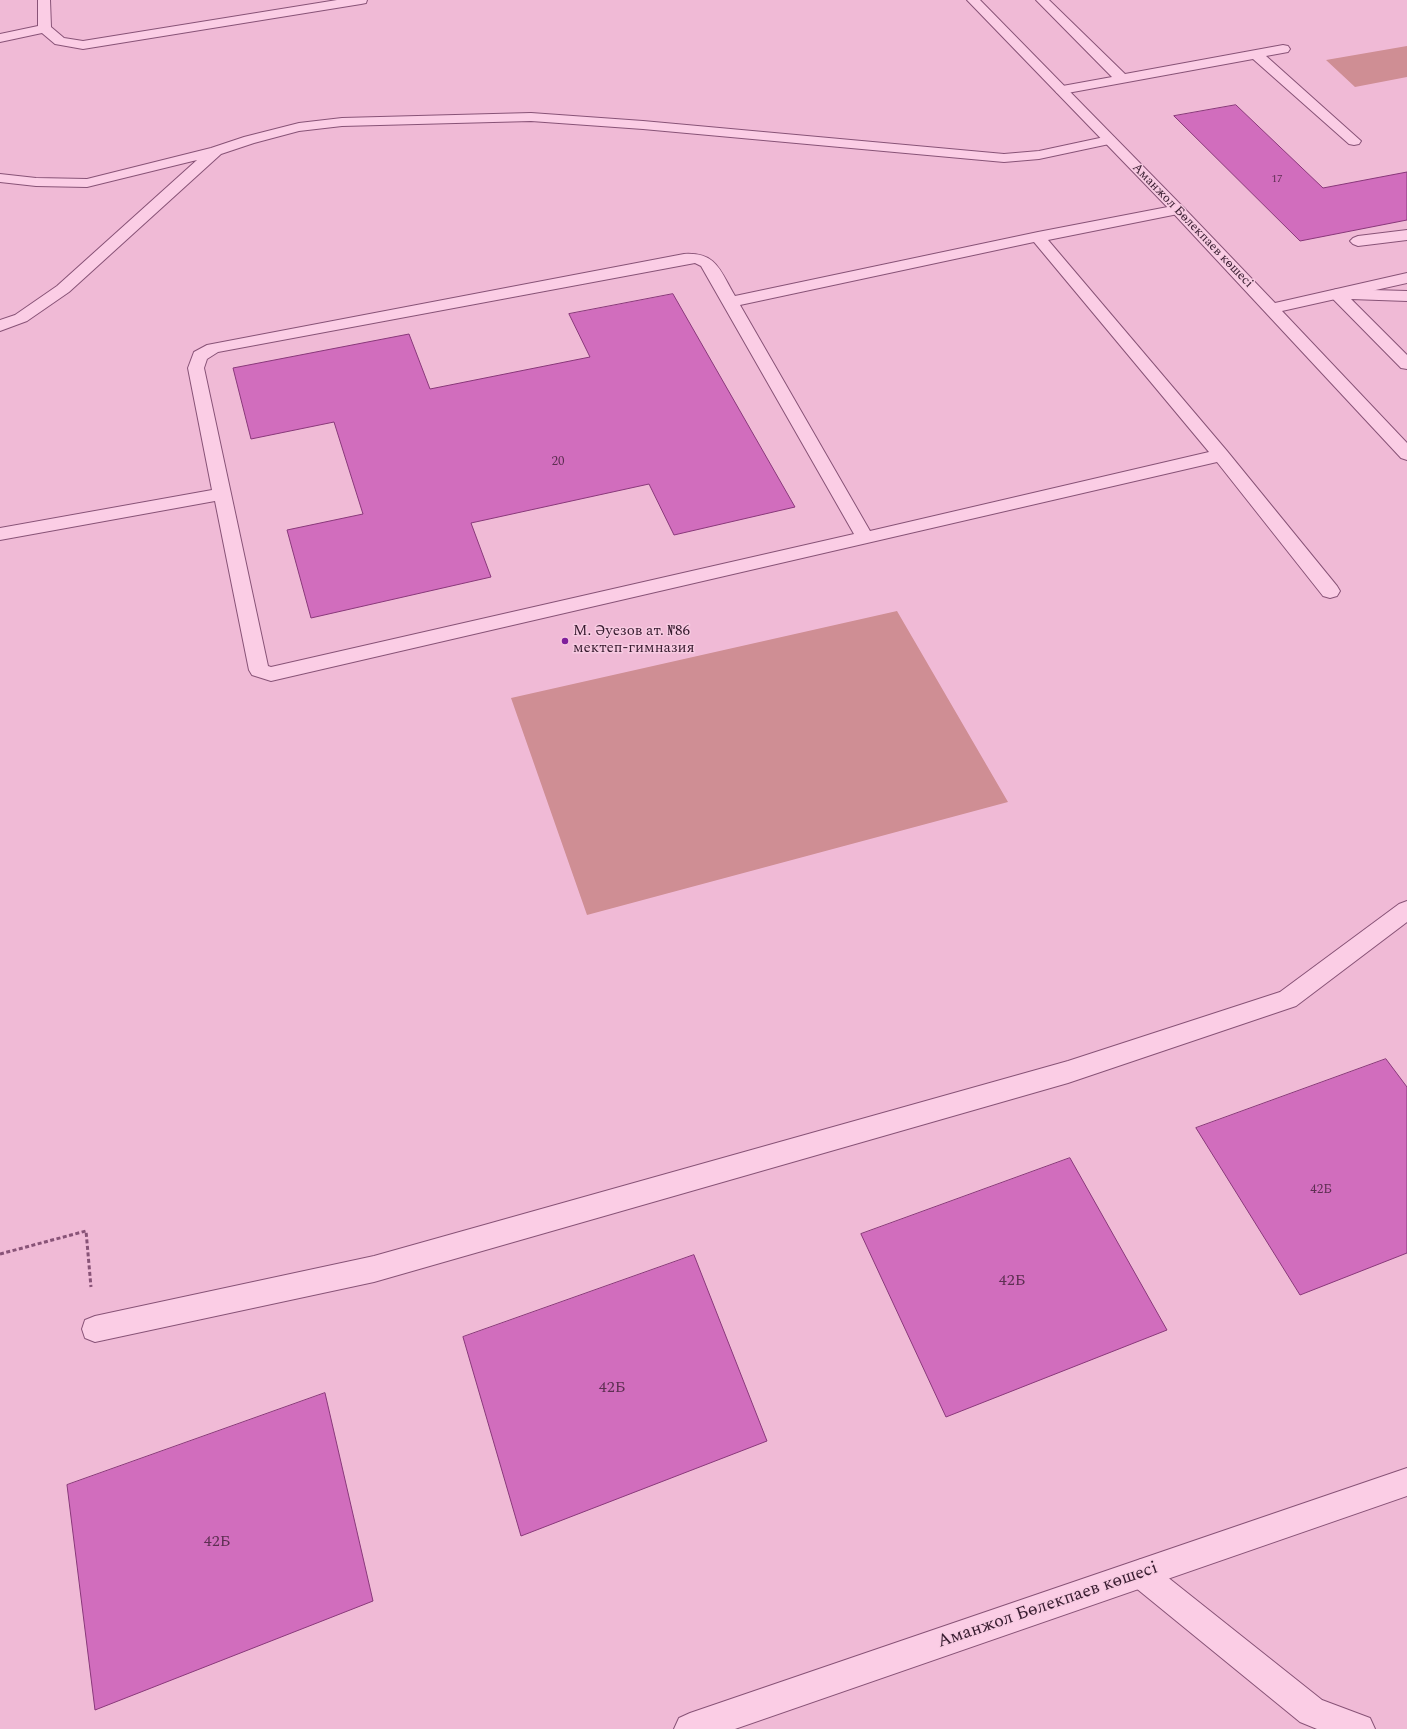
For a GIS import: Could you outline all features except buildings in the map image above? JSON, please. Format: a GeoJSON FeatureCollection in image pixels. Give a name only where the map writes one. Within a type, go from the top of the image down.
{"type":"FeatureCollection","features":[{"type":"Feature","properties":{"kind":"street"},"geometry":{"type":"LineString","coordinates":[[44,0],[45,28],[60,41],[83,45],[361,0]]}},
{"type":"Feature","properties":{"kind":"street","name":"Аманжол Бөлекпаев көшесі"},"geometry":{"type":"LineString","coordinates":[[973,0],[1178,210],[1407,454]]}},
{"type":"Feature","properties":{"kind":"street"},"geometry":{"type":"LineString","coordinates":[[1042,0],[1121,78]]}},
{"type":"Feature","properties":{"kind":"street"},"geometry":{"type":"LineString","coordinates":[[0,38],[45,28]]}},
{"type":"Feature","properties":{"kind":"street"},"geometry":{"type":"LineString","coordinates":[[1062,90],[1283,49]]}},
{"type":"Feature","properties":{"kind":"street"},"geometry":{"type":"LineString","coordinates":[[1256,54],[1354,141]]}},
{"type":"Feature","properties":{"kind":"street"},"geometry":{"type":"LineString","coordinates":[[0,178],[36,182],[87,183],[216,151],[249,140],[299,127],[342,122],[531,117],[643,125],[1004,158],[1039,155],[1109,140]]}},
{"type":"Feature","properties":{"kind":"street"},"geometry":{"type":"LineString","coordinates":[[0,326],[21,318],[63,289],[216,151]]}},
{"type":"Feature","properties":{"kind":"street"},"geometry":{"type":"LineString","coordinates":[[730,302],[1038,237],[1178,210]]}},
{"type":"Feature","properties":{"kind":"street"},"geometry":{"type":"LineString","coordinates":[[1358,241],[1407,235]]}},
{"type":"Feature","properties":{"kind":"street"},"geometry":{"type":"LineString","coordinates":[[1038,237],[1221,455],[1330,591]]}},
{"type":"Feature","properties":{"kind":"street"},"geometry":{"type":"LineString","coordinates":[[865,538],[707,263],[698,258],[684,259],[213,348],[200,356],[196,368],[259,670],[271,674],[865,538],[1221,455]]}},
{"type":"Feature","properties":{"kind":"street"},"geometry":{"type":"LineString","coordinates":[[1271,309],[1407,278]]}},
{"type":"Feature","properties":{"kind":"street"},"geometry":{"type":"LineString","coordinates":[[1337,294],[1407,296]]}},
{"type":"Feature","properties":{"kind":"street"},"geometry":{"type":"LineString","coordinates":[[1337,294],[1407,364]]}},
{"type":"Feature","properties":{"kind":"street"},"geometry":{"type":"LineString","coordinates":[[0,534],[222,494]]}},
{"type":"Feature","properties":{"kind":"street"},"geometry":{"type":"LineString","coordinates":[[95,1329],[374,1269],[1068,1072],[1288,999],[1407,910]]}},
{"type":"Feature","properties":{"kind":"street","name":"Аманжол Бөлекпаев көшесі"},"geometry":{"type":"LineString","coordinates":[[690,1729],[1407,1482]]}},
{"type":"Feature","properties":{"kind":"street"},"geometry":{"type":"LineString","coordinates":[[1140,1574],[1311,1711],[1359,1729]]}},
{"type":"Feature","properties":{"kind":"path"},"geometry":{"type":"LineString","coordinates":[[0,1254],[86,1231],[95,1329]]}},
{"type":"Feature","properties":{"kind":"shaded area"},"geometry":{"type":"Polygon","coordinates":[[[1407,46],[1407,77],[1355,87],[1326,60],[1407,46]]]}},
{"type":"Feature","properties":{"kind":"shaded area"},"geometry":{"type":"Polygon","coordinates":[[[897,611],[1008,802],[587,915],[511,698],[897,611]]]}},
{"type":"Feature","properties":{"kind":"place","name":"М. Әуезов ат. №86 мектеп-гимназия"},"geometry":{"type":"Point","coordinates":[565,641]}}]}
